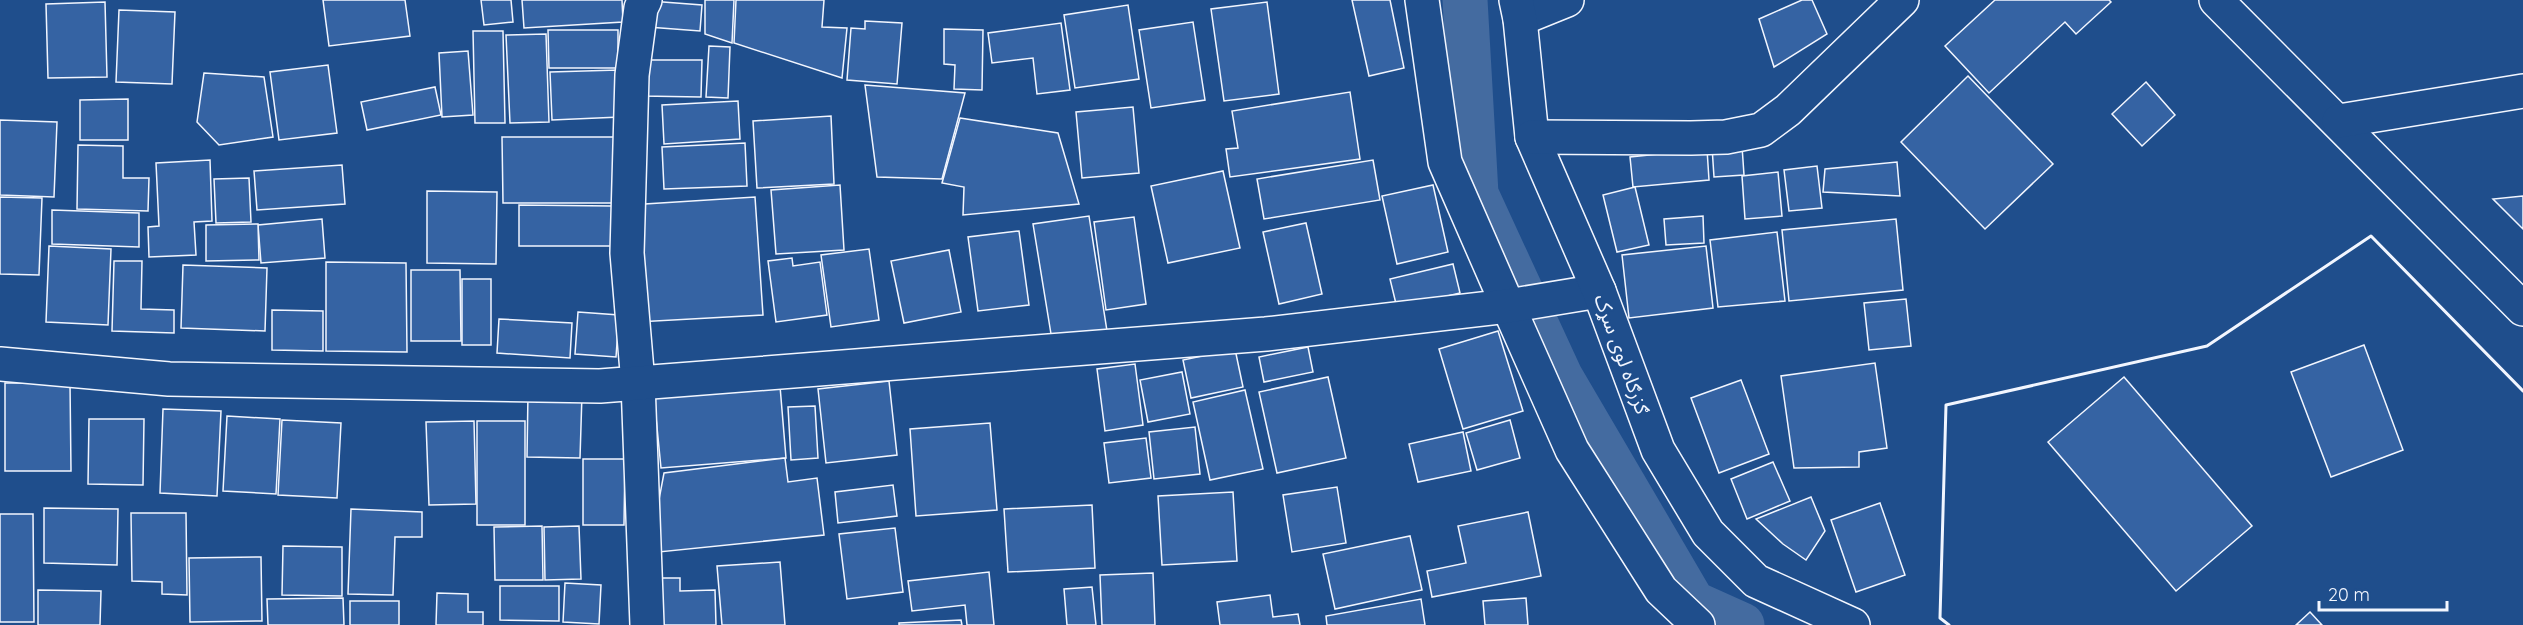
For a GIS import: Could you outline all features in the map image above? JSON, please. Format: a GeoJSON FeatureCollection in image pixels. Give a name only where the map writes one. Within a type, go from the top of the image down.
{"type":"FeatureCollection","features":[{"type":"Feature","properties":{"kind":"street"},"geometry":{"type":"LineString","coordinates":[[645,0],[640,8],[632,75],[627,253],[638,383],[647,625]]}},
{"type":"Feature","properties":{"kind":"street"},"geometry":{"type":"LineString","coordinates":[[1422,0],[1445,162],[1508,306],[1572,450],[1661,590],[1698,625]]}},
{"type":"Feature","properties":{"kind":"street"},"geometry":{"type":"LineString","coordinates":[[1518,9],[1567,0]]}},
{"type":"Feature","properties":{"kind":"street"},"geometry":{"type":"LineString","coordinates":[[1532,137],[1726,137],[1761,130],[1788,110],[1902,0]]}},
{"type":"Feature","properties":{"kind":"street"},"geometry":{"type":"LineString","coordinates":[[2216,0],[2523,309]]}},
{"type":"Feature","properties":{"kind":"street","name":"ګزرګاه لوی سړک"},"geometry":{"type":"LineString","coordinates":[[1518,9],[1532,137],[1599,291],[1658,450],[1708,533],[1756,581],[1853,625]]}},
{"type":"Feature","properties":{"kind":"street"},"geometry":{"type":"LineString","coordinates":[[2339,122],[2523,91]]}},
{"type":"Feature","properties":{"kind":"street"},"geometry":{"type":"LineString","coordinates":[[0,364],[169,379],[600,386],[1254,335],[1508,306],[1599,291]]}},
{"type":"Feature","properties":{"kind":"building"},"geometry":{"type":"Polygon","coordinates":[[[323,0],[405,0],[410,36],[329,46],[323,0]]]}},
{"type":"Feature","properties":{"kind":"building"},"geometry":{"type":"Polygon","coordinates":[[[481,0],[511,0],[513,22],[484,25],[481,0]]]}},
{"type":"Feature","properties":{"kind":"building"},"geometry":{"type":"Polygon","coordinates":[[[522,0],[622,0],[623,22],[524,28],[522,0]]]}},
{"type":"Feature","properties":{"kind":"building"},"geometry":{"type":"Polygon","coordinates":[[[705,0],[734,0],[732,43],[705,34],[705,0]]]}},
{"type":"Feature","properties":{"kind":"building"},"geometry":{"type":"Polygon","coordinates":[[[736,0],[824,0],[822,27],[847,28],[842,78],[734,43],[736,0]]]}},
{"type":"Feature","properties":{"kind":"building"},"geometry":{"type":"Polygon","coordinates":[[[1352,0],[1390,0],[1404,68],[1369,76],[1352,0]]]}},
{"type":"Feature","properties":{"kind":"building"},"geometry":{"type":"Polygon","coordinates":[[[1802,0],[1812,0],[1827,34],[1774,67],[1759,19],[1802,0]]]}},
{"type":"Feature","properties":{"kind":"building"},"geometry":{"type":"Polygon","coordinates":[[[1995,0],[2109,0],[2111,2],[2076,34],[2065,22],[1989,93],[1945,46],[1995,0]]]}},
{"type":"Feature","properties":{"kind":"building"},"geometry":{"type":"Polygon","coordinates":[[[650,1],[702,5],[700,31],[648,27],[650,1]]]}},
{"type":"Feature","properties":{"kind":"building"},"geometry":{"type":"Polygon","coordinates":[[[105,2],[107,77],[48,78],[46,4],[105,2]]]}},
{"type":"Feature","properties":{"kind":"building"},"geometry":{"type":"Polygon","coordinates":[[[1267,2],[1279,94],[1224,101],[1211,9],[1267,2]]]}},
{"type":"Feature","properties":{"kind":"building"},"geometry":{"type":"Polygon","coordinates":[[[1128,5],[1139,79],[1075,88],[1064,15],[1128,5]]]}},
{"type":"Feature","properties":{"kind":"building"},"geometry":{"type":"Polygon","coordinates":[[[119,10],[175,12],[172,84],[116,82],[119,10]]]}},
{"type":"Feature","properties":{"kind":"building"},"geometry":{"type":"Polygon","coordinates":[[[865,21],[902,23],[897,84],[847,80],[851,28],[865,29],[865,21]]]}},
{"type":"Feature","properties":{"kind":"building"},"geometry":{"type":"Polygon","coordinates":[[[1193,22],[1205,100],[1151,108],[1139,30],[1193,22]]]}},
{"type":"Feature","properties":{"kind":"building"},"geometry":{"type":"Polygon","coordinates":[[[1061,23],[1070,90],[1037,94],[1033,58],[992,63],[988,33],[1061,23]]]}},
{"type":"Feature","properties":{"kind":"building"},"geometry":{"type":"Polygon","coordinates":[[[944,29],[983,30],[982,90],[954,89],[955,65],[944,64],[944,29]]]}},
{"type":"Feature","properties":{"kind":"building"},"geometry":{"type":"Polygon","coordinates":[[[548,30],[618,30],[618,68],[549,68],[548,30]]]}},
{"type":"Feature","properties":{"kind":"building"},"geometry":{"type":"Polygon","coordinates":[[[473,31],[503,31],[505,123],[475,123],[473,31]]]}},
{"type":"Feature","properties":{"kind":"building"},"geometry":{"type":"Polygon","coordinates":[[[546,34],[549,122],[510,123],[506,35],[546,34]]]}},
{"type":"Feature","properties":{"kind":"building"},"geometry":{"type":"Polygon","coordinates":[[[709,46],[730,47],[728,98],[706,97],[709,46]]]}},
{"type":"Feature","properties":{"kind":"building"},"geometry":{"type":"Polygon","coordinates":[[[468,51],[473,115],[442,117],[439,53],[468,51]]]}},
{"type":"Feature","properties":{"kind":"building"},"geometry":{"type":"Polygon","coordinates":[[[643,60],[702,60],[701,97],[642,96],[643,60]]]}},
{"type":"Feature","properties":{"kind":"building"},"geometry":{"type":"Polygon","coordinates":[[[328,65],[337,133],[279,140],[270,72],[328,65]]]}},
{"type":"Feature","properties":{"kind":"building"},"geometry":{"type":"Polygon","coordinates":[[[618,70],[620,117],[552,120],[550,72],[618,70]]]}},
{"type":"Feature","properties":{"kind":"building"},"geometry":{"type":"Polygon","coordinates":[[[204,73],[264,77],[273,137],[219,145],[197,122],[204,73]]]}},
{"type":"Feature","properties":{"kind":"building"},"geometry":{"type":"Polygon","coordinates":[[[1968,76],[2053,164],[1985,229],[1901,142],[1968,76]]]}},
{"type":"Feature","properties":{"kind":"building"},"geometry":{"type":"Polygon","coordinates":[[[2146,82],[2175,115],[2142,146],[2112,114],[2146,82]]]}},
{"type":"Feature","properties":{"kind":"building"},"geometry":{"type":"Polygon","coordinates":[[[865,85],[965,93],[942,179],[877,177],[865,85]]]}},
{"type":"Feature","properties":{"kind":"building"},"geometry":{"type":"Polygon","coordinates":[[[435,87],[441,115],[367,130],[361,102],[435,87]]]}},
{"type":"Feature","properties":{"kind":"building"},"geometry":{"type":"Polygon","coordinates":[[[1350,92],[1360,159],[1230,177],[1226,149],[1238,148],[1232,111],[1350,92]]]}},
{"type":"Feature","properties":{"kind":"building"},"geometry":{"type":"Polygon","coordinates":[[[128,99],[128,140],[80,140],[80,100],[128,99]]]}},
{"type":"Feature","properties":{"kind":"building"},"geometry":{"type":"Polygon","coordinates":[[[738,101],[740,139],[664,144],[662,105],[738,101]]]}},
{"type":"Feature","properties":{"kind":"building"},"geometry":{"type":"Polygon","coordinates":[[[1133,107],[1139,173],[1082,178],[1076,112],[1133,107]]]}},
{"type":"Feature","properties":{"kind":"building"},"geometry":{"type":"Polygon","coordinates":[[[831,116],[834,184],[757,188],[753,121],[831,116]]]}},
{"type":"Feature","properties":{"kind":"building"},"geometry":{"type":"Polygon","coordinates":[[[960,118],[1058,133],[1079,204],[963,215],[964,187],[942,183],[960,118]]]}},
{"type":"Feature","properties":{"kind":"building"},"geometry":{"type":"Polygon","coordinates":[[[0,120],[57,122],[54,197],[0,195],[0,120]]]}},
{"type":"Feature","properties":{"kind":"building"},"geometry":{"type":"Polygon","coordinates":[[[502,137],[616,137],[617,203],[503,203],[502,137]]]}},
{"type":"Feature","properties":{"kind":"building"},"geometry":{"type":"Polygon","coordinates":[[[745,143],[747,186],[664,189],[662,147],[745,143]]]}},
{"type":"Feature","properties":{"kind":"building"},"geometry":{"type":"Polygon","coordinates":[[[78,145],[123,146],[123,178],[149,178],[148,211],[77,209],[78,145]]]}},
{"type":"Feature","properties":{"kind":"building"},"geometry":{"type":"Polygon","coordinates":[[[1742,146],[1744,175],[1714,177],[1712,147],[1742,146]]]}},
{"type":"Feature","properties":{"kind":"building"},"geometry":{"type":"Polygon","coordinates":[[[1707,149],[1709,180],[1633,187],[1630,157],[1707,149]]]}},
{"type":"Feature","properties":{"kind":"building"},"geometry":{"type":"Polygon","coordinates":[[[210,160],[212,221],[194,222],[196,255],[149,257],[148,227],[159,226],[156,163],[210,160]]]}},
{"type":"Feature","properties":{"kind":"building"},"geometry":{"type":"Polygon","coordinates":[[[1373,160],[1380,200],[1264,219],[1257,179],[1373,160]]]}},
{"type":"Feature","properties":{"kind":"building"},"geometry":{"type":"Polygon","coordinates":[[[1897,162],[1900,196],[1823,192],[1825,169],[1897,162]]]}},
{"type":"Feature","properties":{"kind":"building"},"geometry":{"type":"Polygon","coordinates":[[[342,165],[345,204],[257,210],[254,171],[342,165]]]}},
{"type":"Feature","properties":{"kind":"building"},"geometry":{"type":"Polygon","coordinates":[[[1817,166],[1822,208],[1789,211],[1784,170],[1817,166]]]}},
{"type":"Feature","properties":{"kind":"building"},"geometry":{"type":"Polygon","coordinates":[[[1223,171],[1240,248],[1168,263],[1151,186],[1223,171]]]}},
{"type":"Feature","properties":{"kind":"building"},"geometry":{"type":"Polygon","coordinates":[[[1778,172],[1782,216],[1745,219],[1742,176],[1778,172]]]}},
{"type":"Feature","properties":{"kind":"building"},"geometry":{"type":"Polygon","coordinates":[[[249,178],[251,222],[216,223],[214,179],[249,178]]]}},
{"type":"Feature","properties":{"kind":"building"},"geometry":{"type":"Polygon","coordinates":[[[840,185],[844,250],[776,254],[771,190],[840,185]]]}},
{"type":"Feature","properties":{"kind":"building"},"geometry":{"type":"Polygon","coordinates":[[[1433,185],[1448,252],[1397,264],[1382,196],[1433,185]]]}},
{"type":"Feature","properties":{"kind":"building"},"geometry":{"type":"Polygon","coordinates":[[[1635,187],[1649,245],[1617,252],[1603,195],[1635,187]]]}},
{"type":"Feature","properties":{"kind":"building"},"geometry":{"type":"Polygon","coordinates":[[[427,191],[497,192],[496,264],[427,263],[427,191]]]}},
{"type":"Feature","properties":{"kind":"building"},"geometry":{"type":"Polygon","coordinates":[[[2523,196],[2523,229],[2493,199],[2523,196]]]}},
{"type":"Feature","properties":{"kind":"building"},"geometry":{"type":"Polygon","coordinates":[[[0,197],[42,198],[39,275],[0,274],[0,197]]]}},
{"type":"Feature","properties":{"kind":"building"},"geometry":{"type":"Polygon","coordinates":[[[755,197],[763,315],[637,322],[629,205],[755,197]]]}},
{"type":"Feature","properties":{"kind":"building"},"geometry":{"type":"Polygon","coordinates":[[[519,205],[612,206],[612,246],[519,246],[519,205]]]}},
{"type":"Feature","properties":{"kind":"building"},"geometry":{"type":"Polygon","coordinates":[[[52,210],[139,213],[139,247],[52,244],[52,210]]]}},
{"type":"Feature","properties":{"kind":"building"},"geometry":{"type":"Polygon","coordinates":[[[1089,216],[1107,331],[1052,340],[1033,224],[1089,216]]]}},
{"type":"Feature","properties":{"kind":"building"},"geometry":{"type":"Polygon","coordinates":[[[1703,216],[1704,243],[1666,245],[1664,219],[1703,216]]]}},
{"type":"Feature","properties":{"kind":"building"},"geometry":{"type":"Polygon","coordinates":[[[1134,217],[1146,304],[1106,310],[1094,222],[1134,217]]]}},
{"type":"Feature","properties":{"kind":"building"},"geometry":{"type":"Polygon","coordinates":[[[322,219],[325,258],[261,263],[258,225],[322,219]]]}},
{"type":"Feature","properties":{"kind":"building"},"geometry":{"type":"Polygon","coordinates":[[[1896,219],[1903,290],[1789,301],[1782,230],[1896,219]]]}},
{"type":"Feature","properties":{"kind":"building"},"geometry":{"type":"Polygon","coordinates":[[[1306,223],[1322,294],[1279,304],[1263,232],[1306,223]]]}},
{"type":"Feature","properties":{"kind":"building"},"geometry":{"type":"Polygon","coordinates":[[[258,224],[259,260],[206,261],[206,225],[258,224]]]}},
{"type":"Feature","properties":{"kind":"building"},"geometry":{"type":"Polygon","coordinates":[[[1019,231],[1029,305],[978,311],[968,237],[1019,231]]]}},
{"type":"Feature","properties":{"kind":"building"},"geometry":{"type":"Polygon","coordinates":[[[1777,232],[1785,301],[1718,307],[1710,240],[1777,232]]]}},
{"type":"Feature","properties":{"kind":"building"},"geometry":{"type":"Polygon","coordinates":[[[49,246],[111,249],[108,325],[46,322],[49,246]]]}},
{"type":"Feature","properties":{"kind":"building"},"geometry":{"type":"Polygon","coordinates":[[[1706,246],[1713,308],[1629,318],[1622,255],[1706,246]]]}},
{"type":"Feature","properties":{"kind":"building"},"geometry":{"type":"Polygon","coordinates":[[[869,249],[879,320],[831,327],[821,255],[869,249]]]}},
{"type":"Feature","properties":{"kind":"building"},"geometry":{"type":"Polygon","coordinates":[[[949,250],[961,312],[904,323],[891,261],[949,250]]]}},
{"type":"Feature","properties":{"kind":"building"},"geometry":{"type":"Polygon","coordinates":[[[792,258],[793,266],[820,262],[827,315],[776,322],[768,261],[792,258]]]}},
{"type":"Feature","properties":{"kind":"building"},"geometry":{"type":"Polygon","coordinates":[[[114,261],[142,261],[141,309],[174,310],[174,333],[112,331],[114,261]]]}},
{"type":"Feature","properties":{"kind":"building"},"geometry":{"type":"Polygon","coordinates":[[[326,262],[406,263],[407,352],[326,351],[326,262]]]}},
{"type":"Feature","properties":{"kind":"building"},"geometry":{"type":"Polygon","coordinates":[[[1453,264],[1460,293],[1397,308],[1390,279],[1453,264]]]}},
{"type":"Feature","properties":{"kind":"building"},"geometry":{"type":"Polygon","coordinates":[[[183,265],[267,268],[265,331],[181,328],[183,265]]]}},
{"type":"Feature","properties":{"kind":"building"},"geometry":{"type":"Polygon","coordinates":[[[411,270],[460,270],[461,341],[411,341],[411,270]]]}},
{"type":"Feature","properties":{"kind":"building"},"geometry":{"type":"Polygon","coordinates":[[[462,279],[491,279],[491,345],[462,345],[462,279]]]}},
{"type":"Feature","properties":{"kind":"building"},"geometry":{"type":"Polygon","coordinates":[[[1906,299],[1911,346],[1869,350],[1864,303],[1906,299]]]}},
{"type":"Feature","properties":{"kind":"building"},"geometry":{"type":"Polygon","coordinates":[[[272,310],[323,311],[323,351],[272,350],[272,310]]]}},
{"type":"Feature","properties":{"kind":"building"},"geometry":{"type":"Polygon","coordinates":[[[578,312],[619,315],[616,357],[575,354],[578,312]]]}},
{"type":"Feature","properties":{"kind":"building"},"geometry":{"type":"Polygon","coordinates":[[[499,319],[572,323],[570,358],[497,353],[499,319]]]}},
{"type":"Feature","properties":{"kind":"building"},"geometry":{"type":"Polygon","coordinates":[[[1498,331],[1523,411],[1463,429],[1439,349],[1498,331]]]}},
{"type":"Feature","properties":{"kind":"building"},"geometry":{"type":"Polygon","coordinates":[[[2364,345],[2403,450],[2331,477],[2291,372],[2364,345]]]}},
{"type":"Feature","properties":{"kind":"building"},"geometry":{"type":"Polygon","coordinates":[[[1308,347],[1313,372],[1264,382],[1259,357],[1308,347]]]}},
{"type":"Feature","properties":{"kind":"building"},"geometry":{"type":"Polygon","coordinates":[[[1235,349],[1243,387],[1191,398],[1183,360],[1235,349]]]}},
{"type":"Feature","properties":{"kind":"building"},"geometry":{"type":"Polygon","coordinates":[[[1875,363],[1887,448],[1859,452],[1859,467],[1794,468],[1781,376],[1875,363]]]}},
{"type":"Feature","properties":{"kind":"building"},"geometry":{"type":"Polygon","coordinates":[[[1135,364],[1143,425],[1105,431],[1097,369],[1135,364]]]}},
{"type":"Feature","properties":{"kind":"building"},"geometry":{"type":"Polygon","coordinates":[[[1182,372],[1190,414],[1148,422],[1140,380],[1182,372]]]}},
{"type":"Feature","properties":{"kind":"building"},"geometry":{"type":"Polygon","coordinates":[[[1328,377],[1346,458],[1277,473],[1259,392],[1328,377]]]}},
{"type":"Feature","properties":{"kind":"building"},"geometry":{"type":"Polygon","coordinates":[[[2124,377],[2252,526],[2176,591],[2048,442],[2124,377]]]}},
{"type":"Feature","properties":{"kind":"building"},"geometry":{"type":"Polygon","coordinates":[[[1741,380],[1769,454],[1719,473],[1691,398],[1741,380]]]}},
{"type":"Feature","properties":{"kind":"building"},"geometry":{"type":"Polygon","coordinates":[[[889,381],[897,455],[826,463],[818,389],[889,381]]]}},
{"type":"Feature","properties":{"kind":"building"},"geometry":{"type":"Polygon","coordinates":[[[5,383],[70,383],[71,471],[5,471],[5,383]]]}},
{"type":"Feature","properties":{"kind":"building"},"geometry":{"type":"Polygon","coordinates":[[[780,386],[786,458],[661,468],[654,397],[780,386]]]}},
{"type":"Feature","properties":{"kind":"building"},"geometry":{"type":"Polygon","coordinates":[[[1245,390],[1263,469],[1210,480],[1193,402],[1245,390]]]}},
{"type":"Feature","properties":{"kind":"building"},"geometry":{"type":"Polygon","coordinates":[[[528,393],[582,394],[580,458],[527,457],[528,393]]]}},
{"type":"Feature","properties":{"kind":"building"},"geometry":{"type":"Polygon","coordinates":[[[815,406],[818,458],[791,460],[788,407],[815,406]]]}},
{"type":"Feature","properties":{"kind":"building"},"geometry":{"type":"Polygon","coordinates":[[[163,409],[221,411],[217,496],[160,493],[163,409]]]}},
{"type":"Feature","properties":{"kind":"building"},"geometry":{"type":"Polygon","coordinates":[[[227,416],[280,419],[276,494],[223,491],[227,416]]]}},
{"type":"Feature","properties":{"kind":"building"},"geometry":{"type":"Polygon","coordinates":[[[89,419],[144,419],[143,485],[88,484],[89,419]]]}},
{"type":"Feature","properties":{"kind":"building"},"geometry":{"type":"Polygon","coordinates":[[[282,420],[341,423],[337,498],[278,495],[282,420]]]}},
{"type":"Feature","properties":{"kind":"building"},"geometry":{"type":"Polygon","coordinates":[[[1510,420],[1520,458],[1477,470],[1466,433],[1510,420]]]}},
{"type":"Feature","properties":{"kind":"building"},"geometry":{"type":"Polygon","coordinates":[[[474,421],[476,504],[429,505],[426,422],[474,421]]]}},
{"type":"Feature","properties":{"kind":"building"},"geometry":{"type":"Polygon","coordinates":[[[477,421],[525,421],[525,525],[477,525],[477,421]]]}},
{"type":"Feature","properties":{"kind":"building"},"geometry":{"type":"Polygon","coordinates":[[[990,423],[997,510],[916,516],[910,429],[990,423]]]}},
{"type":"Feature","properties":{"kind":"building"},"geometry":{"type":"Polygon","coordinates":[[[1195,427],[1200,474],[1154,479],[1149,432],[1195,427]]]}},
{"type":"Feature","properties":{"kind":"building"},"geometry":{"type":"Polygon","coordinates":[[[1463,432],[1471,471],[1418,482],[1409,444],[1463,432]]]}},
{"type":"Feature","properties":{"kind":"building"},"geometry":{"type":"Polygon","coordinates":[[[1146,438],[1151,478],[1109,483],[1104,443],[1146,438]]]}},
{"type":"Feature","properties":{"kind":"building"},"geometry":{"type":"Polygon","coordinates":[[[785,458],[788,482],[817,478],[824,535],[649,553],[664,473],[785,458]]]}},
{"type":"Feature","properties":{"kind":"building"},"geometry":{"type":"Polygon","coordinates":[[[583,459],[625,459],[624,525],[583,525],[583,459]]]}},
{"type":"Feature","properties":{"kind":"building"},"geometry":{"type":"Polygon","coordinates":[[[1773,462],[1790,501],[1747,519],[1731,479],[1773,462]]]}},
{"type":"Feature","properties":{"kind":"building"},"geometry":{"type":"Polygon","coordinates":[[[893,485],[897,516],[838,523],[835,492],[893,485]]]}},
{"type":"Feature","properties":{"kind":"building"},"geometry":{"type":"Polygon","coordinates":[[[1337,487],[1346,543],[1292,552],[1283,495],[1337,487]]]}},
{"type":"Feature","properties":{"kind":"building"},"geometry":{"type":"Polygon","coordinates":[[[1233,492],[1237,561],[1162,565],[1158,496],[1233,492]]]}},
{"type":"Feature","properties":{"kind":"building"},"geometry":{"type":"Polygon","coordinates":[[[1811,497],[1825,531],[1806,560],[1783,544],[1756,519],[1811,497]]]}},
{"type":"Feature","properties":{"kind":"building"},"geometry":{"type":"Polygon","coordinates":[[[1880,503],[1905,575],[1856,592],[1831,520],[1880,503]]]}},
{"type":"Feature","properties":{"kind":"building"},"geometry":{"type":"Polygon","coordinates":[[[1092,505],[1095,568],[1008,572],[1004,509],[1092,505]]]}},
{"type":"Feature","properties":{"kind":"building"},"geometry":{"type":"Polygon","coordinates":[[[44,508],[118,509],[117,565],[44,563],[44,508]]]}},
{"type":"Feature","properties":{"kind":"building"},"geometry":{"type":"Polygon","coordinates":[[[351,509],[422,512],[422,537],[395,537],[393,595],[348,594],[351,509]]]}},
{"type":"Feature","properties":{"kind":"building"},"geometry":{"type":"Polygon","coordinates":[[[1528,512],[1541,576],[1432,597],[1427,571],[1466,563],[1458,526],[1528,512]]]}},
{"type":"Feature","properties":{"kind":"building"},"geometry":{"type":"Polygon","coordinates":[[[131,513],[186,513],[187,595],[162,594],[162,582],[132,581],[131,513]]]}},
{"type":"Feature","properties":{"kind":"building"},"geometry":{"type":"Polygon","coordinates":[[[0,514],[33,514],[34,622],[0,622],[0,514]]]}},
{"type":"Feature","properties":{"kind":"building"},"geometry":{"type":"Polygon","coordinates":[[[542,526],[543,580],[495,580],[494,527],[542,526]]]}},
{"type":"Feature","properties":{"kind":"building"},"geometry":{"type":"Polygon","coordinates":[[[579,526],[581,579],[545,580],[544,527],[579,526]]]}},
{"type":"Feature","properties":{"kind":"building"},"geometry":{"type":"Polygon","coordinates":[[[895,528],[903,592],[847,599],[839,534],[895,528]]]}},
{"type":"Feature","properties":{"kind":"building"},"geometry":{"type":"Polygon","coordinates":[[[1410,536],[1422,590],[1335,609],[1323,554],[1410,536]]]}},
{"type":"Feature","properties":{"kind":"building"},"geometry":{"type":"Polygon","coordinates":[[[283,546],[342,547],[342,596],[282,595],[283,546]]]}},
{"type":"Feature","properties":{"kind":"building"},"geometry":{"type":"Polygon","coordinates":[[[261,557],[262,621],[190,622],[189,558],[261,557]]]}},
{"type":"Feature","properties":{"kind":"building"},"geometry":{"type":"Polygon","coordinates":[[[780,562],[785,625],[722,625],[717,566],[780,562]]]}},
{"type":"Feature","properties":{"kind":"building"},"geometry":{"type":"Polygon","coordinates":[[[989,572],[994,625],[967,625],[965,605],[912,611],[908,581],[989,572]]]}},
{"type":"Feature","properties":{"kind":"building"},"geometry":{"type":"Polygon","coordinates":[[[1153,573],[1155,625],[1102,625],[1100,575],[1153,573]]]}},
{"type":"Feature","properties":{"kind":"building"},"geometry":{"type":"Polygon","coordinates":[[[656,578],[680,578],[680,591],[715,590],[716,625],[657,625],[656,578]]]}},
{"type":"Feature","properties":{"kind":"building"},"geometry":{"type":"Polygon","coordinates":[[[565,583],[601,585],[599,624],[563,622],[565,583]]]}},
{"type":"Feature","properties":{"kind":"building"},"geometry":{"type":"Polygon","coordinates":[[[500,586],[559,586],[559,621],[500,620],[500,586]]]}},
{"type":"Feature","properties":{"kind":"building"},"geometry":{"type":"Polygon","coordinates":[[[1092,587],[1096,625],[1067,625],[1064,589],[1092,587]]]}},
{"type":"Feature","properties":{"kind":"building"},"geometry":{"type":"Polygon","coordinates":[[[38,590],[101,591],[100,625],[38,625],[38,590]]]}},
{"type":"Feature","properties":{"kind":"building"},"geometry":{"type":"Polygon","coordinates":[[[437,593],[468,594],[468,612],[483,612],[483,625],[436,625],[437,593]]]}},
{"type":"Feature","properties":{"kind":"building"},"geometry":{"type":"Polygon","coordinates":[[[1270,595],[1273,617],[1298,614],[1300,625],[1220,625],[1217,602],[1270,595]]]}},
{"type":"Feature","properties":{"kind":"building"},"geometry":{"type":"Polygon","coordinates":[[[343,598],[344,625],[268,625],[267,599],[343,598]]]}},
{"type":"Feature","properties":{"kind":"building"},"geometry":{"type":"Polygon","coordinates":[[[1526,598],[1528,625],[1485,625],[1483,601],[1526,598]]]}},
{"type":"Feature","properties":{"kind":"building"},"geometry":{"type":"Polygon","coordinates":[[[1421,599],[1425,625],[1327,625],[1326,616],[1421,599]]]}},
{"type":"Feature","properties":{"kind":"building"},"geometry":{"type":"Polygon","coordinates":[[[350,601],[399,601],[399,625],[350,625],[350,601]]]}},
{"type":"Feature","properties":{"kind":"building"},"geometry":{"type":"Polygon","coordinates":[[[2310,612],[2322,625],[2296,625],[2310,612]]]}},
{"type":"Feature","properties":{"kind":"building"},"geometry":{"type":"Polygon","coordinates":[[[961,620],[962,625],[899,625],[899,623],[961,620]]]}},
{"type":"Feature","properties":{"kind":"waterway"},"geometry":{"type":"LineString","coordinates":[[1465,0],[1476,194],[1560,376],[1693,603],[1742,625]]}},
{"type":"Feature","properties":{"kind":"wall"},"geometry":{"type":"LineString","coordinates":[[1949,625],[1940,618],[1946,405],[2207,346],[2371,236],[2523,391]]}}]}
